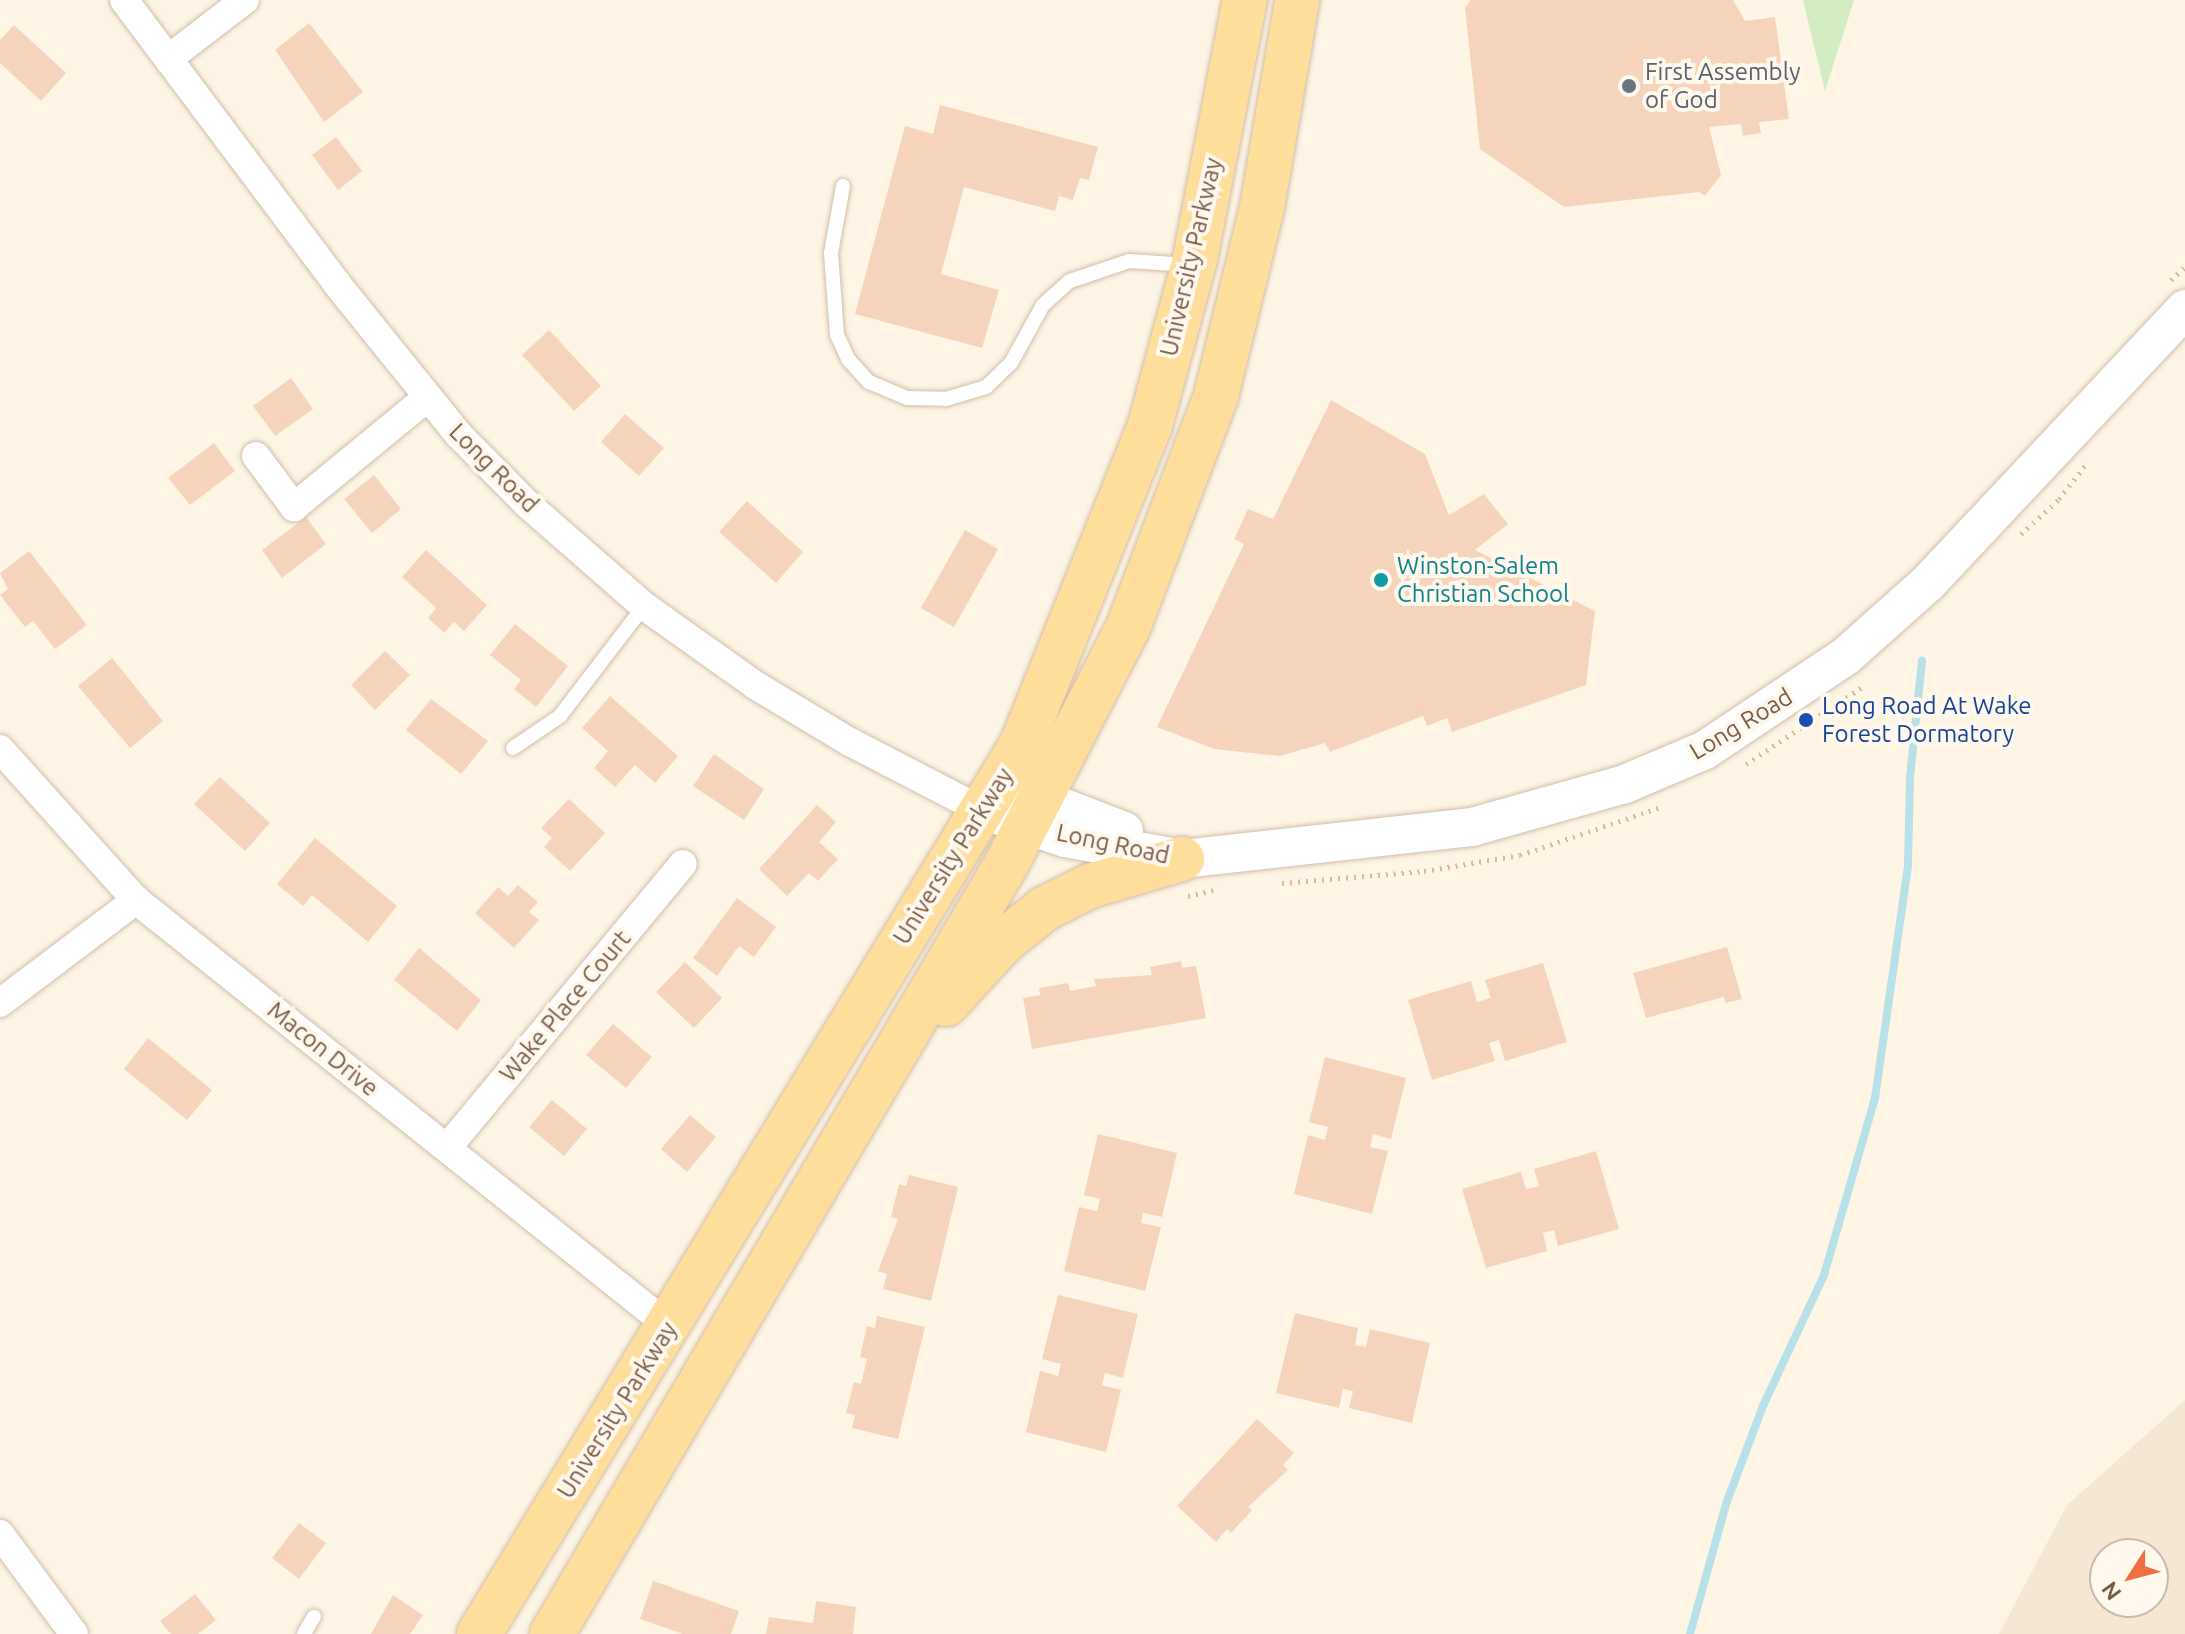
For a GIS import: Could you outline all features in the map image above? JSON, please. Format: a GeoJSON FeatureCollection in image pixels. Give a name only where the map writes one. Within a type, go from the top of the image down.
{"type":"FeatureCollection","features":[{"type":"Feature","properties":{"kind":"main road","name":"University Parkway"},"geometry":{"type":"LineString","coordinates":[[479,1634],[669,1326],[979,809],[1022,744],[1150,426],[1193,266],[1245,0]]}},
{"type":"Feature","properties":{"kind":"main road","name":"University Parkway"},"geometry":{"type":"LineString","coordinates":[[552,1634],[1035,811],[1128,628],[1216,396],[1262,208],[1297,0]]}},
{"type":"Feature","properties":{"kind":"main road","name":"Long Road"},"geometry":{"type":"LineString","coordinates":[[1035,811],[1065,838],[1178,879],[1258,867],[1522,816],[1625,784],[1705,750],[1761,717],[1846,656],[1928,583],[2185,309]]}},
{"type":"Feature","properties":{"kind":"main road","name":"Long Road"},"geometry":{"type":"LineString","coordinates":[[979,809],[1035,811],[1258,867]]}},
{"type":"Feature","properties":{"kind":"main road"},"geometry":{"type":"LineString","coordinates":[[897,1048],[924,1030],[984,961],[1044,909],[1090,886],[1178,879]]}},
{"type":"Feature","properties":{"kind":"street","name":"Long Road"},"geometry":{"type":"LineString","coordinates":[[124,0],[428,397],[527,504],[644,606],[755,685],[850,742],[979,809]]}},
{"type":"Feature","properties":{"kind":"street"},"geometry":{"type":"LineString","coordinates":[[168,59],[245,0]]}},
{"type":"Feature","properties":{"kind":"street"},"geometry":{"type":"LineString","coordinates":[[256,456],[294,507],[428,397]]}},
{"type":"Feature","properties":{"kind":"street","name":"Macon Drive"},"geometry":{"type":"LineString","coordinates":[[0,749],[136,900],[669,1326]]}},
{"type":"Feature","properties":{"kind":"street","name":"Wake Place Court"},"geometry":{"type":"LineString","coordinates":[[447,1148],[683,864]]}},
{"type":"Feature","properties":{"kind":"street"},"geometry":{"type":"LineString","coordinates":[[0,1003],[136,900]]}},
{"type":"Feature","properties":{"kind":"street"},"geometry":{"type":"LineString","coordinates":[[0,1534],[74,1634]]}},
{"type":"Feature","properties":{"kind":"lane"},"geometry":{"type":"LineString","coordinates":[[843,186],[831,253],[837,335],[848,359],[869,382],[907,398],[946,399],[986,387],[1011,363],[1043,305],[1070,281],[1129,261],[1193,266]]}},
{"type":"Feature","properties":{"kind":"lane"},"geometry":{"type":"LineString","coordinates":[[513,748],[560,716],[644,606]]}},
{"type":"Feature","properties":{"kind":"lane"},"geometry":{"type":"LineString","coordinates":[[304,1634],[314,1617]]}},
{"type":"Feature","properties":{"kind":"path"},"geometry":{"type":"LineString","coordinates":[[2013,541],[2059,499],[2092,457]]}},
{"type":"Feature","properties":{"kind":"path"},"geometry":{"type":"LineString","coordinates":[[1733,771],[1807,727],[1872,678]]}},
{"type":"Feature","properties":{"kind":"path"},"geometry":{"type":"LineString","coordinates":[[1258,867],[1424,871],[1520,855],[1667,803]]}},
{"type":"Feature","properties":{"kind":"path"},"geometry":{"type":"LineString","coordinates":[[1178,879],[1225,887]]}},
{"type":"Feature","properties":{"kind":"shaded area"},"geometry":{"type":"Polygon","coordinates":[[[2185,1400],[2185,1634],[1999,1634],[2067,1505],[2185,1400]]]}},
{"type":"Feature","properties":{"kind":"green space"},"geometry":{"type":"Polygon","coordinates":[[[1803,0],[1854,0],[1825,91],[1803,0]]]}},
{"type":"Feature","properties":{"kind":"building","name":"First Assembly of God"},"geometry":{"type":"Polygon","coordinates":[[[1471,0],[1733,0],[1745,21],[1775,17],[1789,119],[1759,122],[1761,133],[1743,136],[1741,124],[1709,127],[1721,175],[1705,196],[1699,192],[1564,207],[1480,149],[1465,7],[1471,0]]]}},
{"type":"Feature","properties":{"kind":"building"},"geometry":{"type":"Polygon","coordinates":[[[309,23],[363,92],[324,122],[275,50],[309,23]]]}},
{"type":"Feature","properties":{"kind":"building"},"geometry":{"type":"Polygon","coordinates":[[[14,25],[66,73],[41,101],[0,63],[0,40],[14,25]]]}},
{"type":"Feature","properties":{"kind":"building"},"geometry":{"type":"Polygon","coordinates":[[[940,105],[1098,147],[1089,180],[1080,178],[1073,200],[1059,196],[1055,211],[964,187],[941,274],[999,290],[982,348],[855,314],[905,126],[933,134],[940,105]]]}},
{"type":"Feature","properties":{"kind":"building"},"geometry":{"type":"Polygon","coordinates":[[[336,137],[362,171],[338,190],[312,155],[336,137]]]}},
{"type":"Feature","properties":{"kind":"building"},"geometry":{"type":"Polygon","coordinates":[[[549,330],[601,386],[574,411],[522,355],[549,330]]]}},
{"type":"Feature","properties":{"kind":"building"},"geometry":{"type":"Polygon","coordinates":[[[291,378],[313,409],[275,436],[253,406],[291,378]]]}},
{"type":"Feature","properties":{"kind":"building","name":"Winston-Salem Christian School"},"geometry":{"type":"Polygon","coordinates":[[[1331,400],[1425,454],[1449,515],[1484,494],[1508,524],[1475,550],[1595,611],[1586,685],[1452,732],[1447,718],[1427,726],[1423,716],[1330,752],[1325,743],[1280,756],[1214,749],[1157,727],[1244,544],[1234,539],[1248,509],[1273,519],[1331,400]]]}},
{"type":"Feature","properties":{"kind":"building"},"geometry":{"type":"Polygon","coordinates":[[[625,414],[664,448],[639,476],[601,442],[625,414]]]}},
{"type":"Feature","properties":{"kind":"building"},"geometry":{"type":"Polygon","coordinates":[[[214,443],[235,471],[190,505],[168,478],[214,443]]]}},
{"type":"Feature","properties":{"kind":"building"},"geometry":{"type":"Polygon","coordinates":[[[374,475],[401,509],[372,533],[344,499],[374,475]]]}},
{"type":"Feature","properties":{"kind":"building"},"geometry":{"type":"Polygon","coordinates":[[[747,501],[803,552],[776,583],[719,532],[747,501]]]}},
{"type":"Feature","properties":{"kind":"building"},"geometry":{"type":"Polygon","coordinates":[[[306,517],[326,544],[282,578],[262,550],[306,517]]]}},
{"type":"Feature","properties":{"kind":"building"},"geometry":{"type":"Polygon","coordinates":[[[965,530],[998,549],[954,627],[921,608],[965,530]]]}},
{"type":"Feature","properties":{"kind":"building"},"geometry":{"type":"Polygon","coordinates":[[[426,550],[487,605],[464,631],[454,622],[444,633],[428,618],[436,608],[402,577],[426,550]]]}},
{"type":"Feature","properties":{"kind":"building"},"geometry":{"type":"Polygon","coordinates":[[[29,551],[87,625],[55,649],[33,621],[25,627],[0,595],[8,589],[0,573],[29,551]]]}},
{"type":"Feature","properties":{"kind":"building"},"geometry":{"type":"Polygon","coordinates":[[[515,624],[568,666],[536,707],[514,689],[521,680],[490,655],[515,624]]]}},
{"type":"Feature","properties":{"kind":"building"},"geometry":{"type":"Polygon","coordinates":[[[385,651],[410,675],[375,710],[351,685],[385,651]]]}},
{"type":"Feature","properties":{"kind":"building"},"geometry":{"type":"Polygon","coordinates":[[[112,658],[163,721],[130,748],[78,686],[112,658]]]}},
{"type":"Feature","properties":{"kind":"building"},"geometry":{"type":"Polygon","coordinates":[[[610,696],[678,756],[655,783],[635,765],[615,787],[594,768],[608,751],[582,728],[610,696]]]}},
{"type":"Feature","properties":{"kind":"building"},"geometry":{"type":"Polygon","coordinates":[[[431,699],[488,741],[461,774],[406,730],[431,699]]]}},
{"type":"Feature","properties":{"kind":"building"},"geometry":{"type":"Polygon","coordinates":[[[714,754],[764,789],[744,820],[693,786],[714,754]]]}},
{"type":"Feature","properties":{"kind":"building"},"geometry":{"type":"Polygon","coordinates":[[[220,777],[270,823],[245,851],[194,804],[220,777]]]}},
{"type":"Feature","properties":{"kind":"building"},"geometry":{"type":"Polygon","coordinates":[[[569,799],[605,833],[570,871],[544,847],[552,838],[541,828],[569,799]]]}},
{"type":"Feature","properties":{"kind":"building"},"geometry":{"type":"Polygon","coordinates":[[[817,805],[836,822],[819,842],[838,859],[818,881],[809,873],[787,896],[759,869],[817,805]]]}},
{"type":"Feature","properties":{"kind":"building"},"geometry":{"type":"Polygon","coordinates":[[[315,838],[397,906],[368,942],[312,895],[303,906],[277,884],[315,838]]]}},
{"type":"Feature","properties":{"kind":"building"},"geometry":{"type":"Polygon","coordinates":[[[518,885],[538,902],[529,912],[539,920],[514,948],[475,913],[498,887],[508,896],[518,885]]]}},
{"type":"Feature","properties":{"kind":"building"},"geometry":{"type":"Polygon","coordinates":[[[737,898],[776,927],[754,957],[739,946],[717,976],[693,958],[737,898]]]}},
{"type":"Feature","properties":{"kind":"building"},"geometry":{"type":"Polygon","coordinates":[[[1727,947],[1742,999],[1725,1003],[1724,997],[1646,1018],[1633,973],[1727,947]]]}},
{"type":"Feature","properties":{"kind":"building"},"geometry":{"type":"Polygon","coordinates":[[[419,948],[481,1000],[457,1031],[394,980],[419,948]]]}},
{"type":"Feature","properties":{"kind":"building"},"geometry":{"type":"Polygon","coordinates":[[[1181,961],[1182,968],[1196,966],[1206,1018],[1032,1049],[1023,998],[1040,995],[1039,988],[1068,983],[1070,991],[1096,986],[1094,979],[1152,975],[1150,967],[1181,961]]]}},
{"type":"Feature","properties":{"kind":"building"},"geometry":{"type":"Polygon","coordinates":[[[685,962],[722,998],[694,1028],[656,992],[685,962]]]}},
{"type":"Feature","properties":{"kind":"building"},"geometry":{"type":"Polygon","coordinates":[[[1543,963],[1567,1042],[1505,1061],[1499,1040],[1489,1043],[1495,1061],[1432,1080],[1408,1000],[1471,981],[1477,1002],[1491,998],[1485,980],[1543,963]]]}},
{"type":"Feature","properties":{"kind":"building"},"geometry":{"type":"Polygon","coordinates":[[[613,1024],[652,1057],[626,1088],[586,1055],[613,1024]]]}},
{"type":"Feature","properties":{"kind":"building"},"geometry":{"type":"Polygon","coordinates":[[[148,1038],[212,1090],[187,1120],[124,1069],[148,1038]]]}},
{"type":"Feature","properties":{"kind":"building"},"geometry":{"type":"Polygon","coordinates":[[[1325,1057],[1406,1078],[1391,1139],[1373,1134],[1370,1147],[1388,1151],[1372,1214],[1294,1194],[1308,1135],[1325,1140],[1328,1127],[1309,1122],[1325,1057]]]}},
{"type":"Feature","properties":{"kind":"building"},"geometry":{"type":"Polygon","coordinates":[[[552,1100],[587,1129],[564,1156],[529,1127],[552,1100]]]}},
{"type":"Feature","properties":{"kind":"building"},"geometry":{"type":"Polygon","coordinates":[[[690,1115],[716,1137],[687,1172],[661,1149],[690,1115]]]}},
{"type":"Feature","properties":{"kind":"building"},"geometry":{"type":"Polygon","coordinates":[[[1098,1134],[1177,1153],[1162,1217],[1143,1213],[1141,1223],[1161,1227],[1145,1291],[1064,1271],[1079,1207],[1097,1211],[1100,1199],[1084,1195],[1098,1134]]]}},
{"type":"Feature","properties":{"kind":"building"},"geometry":{"type":"Polygon","coordinates":[[[1596,1151],[1619,1229],[1558,1246],[1554,1230],[1543,1233],[1547,1251],[1486,1268],[1462,1189],[1521,1172],[1526,1189],[1539,1186],[1534,1169],[1596,1151]]]}},
{"type":"Feature","properties":{"kind":"building"},"geometry":{"type":"Polygon","coordinates":[[[909,1175],[958,1187],[931,1301],[883,1289],[887,1274],[878,1271],[898,1219],[891,1217],[899,1184],[906,1186],[909,1175]]]}},
{"type":"Feature","properties":{"kind":"building"},"geometry":{"type":"Polygon","coordinates":[[[1058,1295],[1138,1314],[1123,1378],[1105,1373],[1102,1385],[1121,1390],[1106,1452],[1026,1432],[1040,1371],[1058,1376],[1061,1364],[1042,1359],[1058,1295]]]}},
{"type":"Feature","properties":{"kind":"building"},"geometry":{"type":"Polygon","coordinates":[[[1295,1313],[1358,1328],[1355,1345],[1366,1347],[1370,1329],[1430,1343],[1412,1423],[1349,1408],[1353,1391],[1343,1389],[1339,1408],[1276,1393],[1295,1313]]]}},
{"type":"Feature","properties":{"kind":"building"},"geometry":{"type":"Polygon","coordinates":[[[877,1316],[925,1327],[898,1439],[852,1428],[855,1415],[846,1413],[854,1382],[861,1384],[867,1359],[860,1357],[867,1326],[875,1328],[877,1316]]]}},
{"type":"Feature","properties":{"kind":"building"},"geometry":{"type":"Polygon","coordinates":[[[1257,1419],[1294,1453],[1283,1465],[1288,1470],[1248,1507],[1252,1510],[1231,1533],[1227,1529],[1216,1542],[1177,1506],[1257,1419]]]}},
{"type":"Feature","properties":{"kind":"building"},"geometry":{"type":"Polygon","coordinates":[[[299,1523],[326,1543],[299,1579],[272,1558],[299,1523]]]}},
{"type":"Feature","properties":{"kind":"building"},"geometry":{"type":"Polygon","coordinates":[[[653,1581],[739,1611],[731,1634],[683,1634],[640,1619],[653,1581]]]}},
{"type":"Feature","properties":{"kind":"building"},"geometry":{"type":"Polygon","coordinates":[[[195,1594],[216,1620],[198,1634],[171,1634],[160,1621],[195,1594]]]}},
{"type":"Feature","properties":{"kind":"building"},"geometry":{"type":"Polygon","coordinates":[[[393,1595],[423,1615],[410,1634],[371,1634],[393,1595]]]}},
{"type":"Feature","properties":{"kind":"building"},"geometry":{"type":"Polygon","coordinates":[[[816,1601],[856,1607],[853,1634],[766,1634],[769,1617],[813,1623],[816,1601]]]}},
{"type":"Feature","properties":{"kind":"waterway"},"geometry":{"type":"LineString","coordinates":[[1690,1634],[1726,1504],[1763,1406],[1824,1275],[1875,1098],[1908,865],[1910,777],[1922,661]]}},
{"type":"Feature","properties":{"kind":"place","name":"First Assembly of God"},"geometry":{"type":"Point","coordinates":[1629,86]}},
{"type":"Feature","properties":{"kind":"place","name":"Winston-Salem Christian School"},"geometry":{"type":"Point","coordinates":[1381,580]}},
{"type":"Feature","properties":{"kind":"place","name":"Long Road At Wake Forest Dormatory"},"geometry":{"type":"Point","coordinates":[1806,720]}}]}
